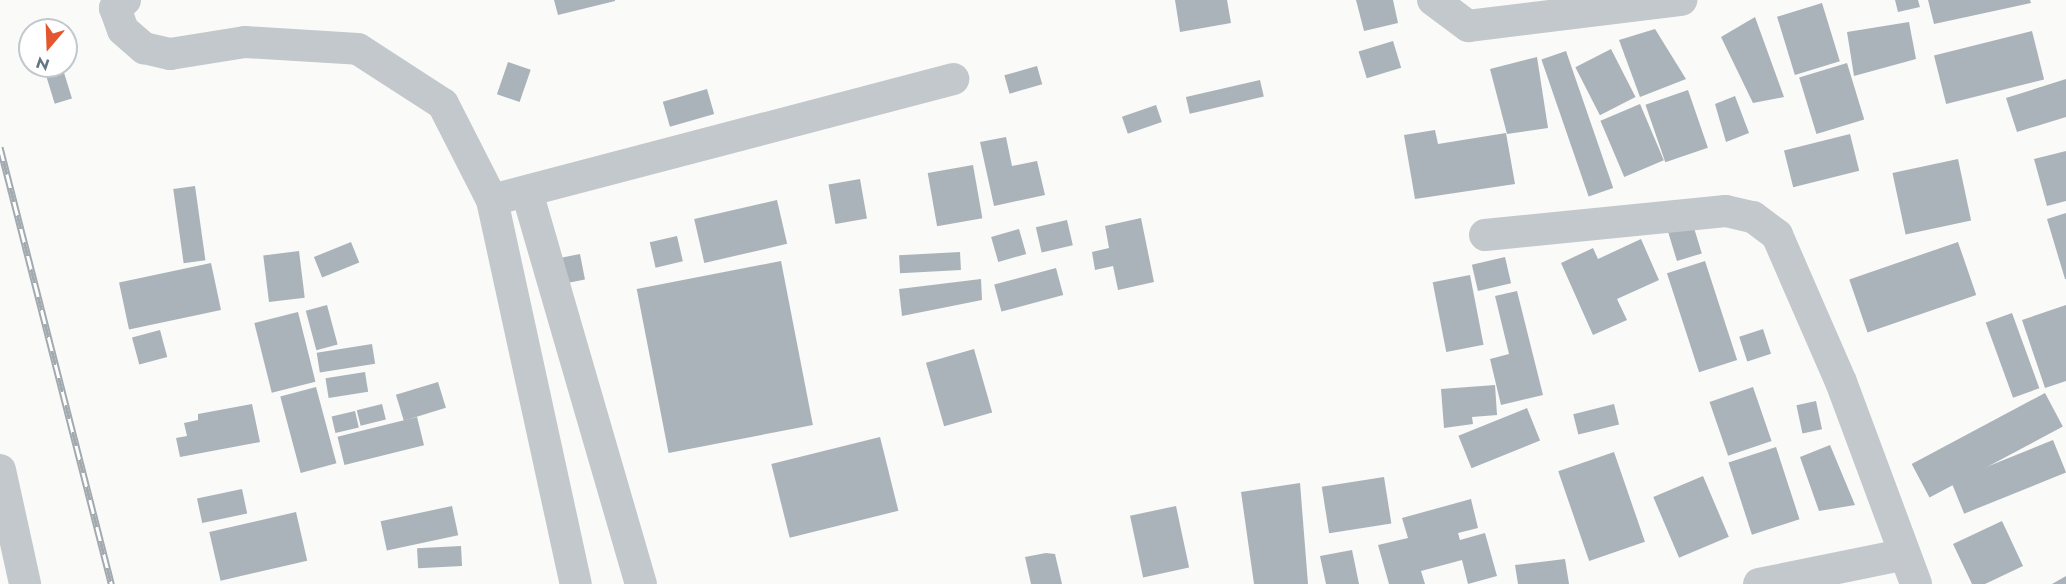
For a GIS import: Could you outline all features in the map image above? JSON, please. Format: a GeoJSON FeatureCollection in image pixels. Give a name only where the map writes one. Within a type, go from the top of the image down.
{"type":"FeatureCollection","features":[{"type":"Feature","properties":{"kind":"street"},"geometry":{"type":"LineString","coordinates":[[125,0],[115,8],[123,30],[144,48],[170,54],[245,42],[358,49],[443,104],[492,200],[576,584]]}},
{"type":"Feature","properties":{"kind":"street"},"geometry":{"type":"LineString","coordinates":[[1433,0],[1468,26],[1682,0]]}},
{"type":"Feature","properties":{"kind":"street"},"geometry":{"type":"LineString","coordinates":[[492,200],[953,79]]}},
{"type":"Feature","properties":{"kind":"street"},"geometry":{"type":"LineString","coordinates":[[527,192],[641,584]]}},
{"type":"Feature","properties":{"kind":"street"},"geometry":{"type":"LineString","coordinates":[[1485,235],[1726,211],[1753,217],[1782,246],[1841,382],[1902,555],[1916,584]]}},
{"type":"Feature","properties":{"kind":"street"},"geometry":{"type":"LineString","coordinates":[[0,470],[9,555],[25,584]]}},
{"type":"Feature","properties":{"kind":"street"},"geometry":{"type":"LineString","coordinates":[[1759,584],[1902,555]]}},
{"type":"Feature","properties":{"kind":"building"},"geometry":{"type":"Polygon","coordinates":[[[554,0],[615,0],[615,1],[558,15],[554,0]]]}},
{"type":"Feature","properties":{"kind":"building"},"geometry":{"type":"Polygon","coordinates":[[[1175,0],[1227,0],[1231,23],[1180,32],[1175,0]]]}},
{"type":"Feature","properties":{"kind":"building"},"geometry":{"type":"Polygon","coordinates":[[[1356,0],[1393,0],[1398,23],[1364,31],[1356,0]]]}},
{"type":"Feature","properties":{"kind":"building"},"geometry":{"type":"Polygon","coordinates":[[[1895,0],[1918,0],[1920,7],[1898,12],[1895,0]]]}},
{"type":"Feature","properties":{"kind":"building"},"geometry":{"type":"Polygon","coordinates":[[[1928,0],[2030,0],[2031,3],[1934,24],[1928,0]]]}},
{"type":"Feature","properties":{"kind":"building"},"geometry":{"type":"Polygon","coordinates":[[[1822,3],[1840,61],[1795,75],[1777,17],[1822,3]]]}},
{"type":"Feature","properties":{"kind":"building"},"geometry":{"type":"Polygon","coordinates":[[[1755,17],[1784,97],[1753,103],[1721,37],[1755,17]]]}},
{"type":"Feature","properties":{"kind":"building"},"geometry":{"type":"Polygon","coordinates":[[[1909,22],[1916,59],[1854,76],[1847,32],[1909,22]]]}},
{"type":"Feature","properties":{"kind":"building"},"geometry":{"type":"Polygon","coordinates":[[[1655,29],[1686,79],[1640,97],[1619,40],[1655,29]]]}},
{"type":"Feature","properties":{"kind":"building"},"geometry":{"type":"Polygon","coordinates":[[[2032,31],[2044,80],[1946,104],[1934,55],[2032,31]]]}},
{"type":"Feature","properties":{"kind":"building"},"geometry":{"type":"Polygon","coordinates":[[[1393,41],[1401,68],[1367,78],[1359,52],[1393,41]]]}},
{"type":"Feature","properties":{"kind":"building"},"geometry":{"type":"Polygon","coordinates":[[[1611,49],[1636,97],[1600,115],[1575,67],[1611,49]]]}},
{"type":"Feature","properties":{"kind":"building"},"geometry":{"type":"Polygon","coordinates":[[[1566,51],[1613,188],[1589,197],[1541,59],[1566,51]]]}},
{"type":"Feature","properties":{"kind":"building"},"geometry":{"type":"Polygon","coordinates":[[[1537,57],[1548,128],[1507,134],[1490,69],[1537,57]]]}},
{"type":"Feature","properties":{"kind":"building"},"geometry":{"type":"Polygon","coordinates":[[[508,62],[531,70],[520,102],[497,94],[508,62]]]}},
{"type":"Feature","properties":{"kind":"building"},"geometry":{"type":"Polygon","coordinates":[[[1847,63],[1864,119],[1816,134],[1799,78],[1847,63]]]}},
{"type":"Feature","properties":{"kind":"building"},"geometry":{"type":"Polygon","coordinates":[[[1037,66],[1042,84],[1010,94],[1004,75],[1037,66]]]}},
{"type":"Feature","properties":{"kind":"building"},"geometry":{"type":"Polygon","coordinates":[[[47,78],[66,78],[72,99],[55,104],[47,78]]]}},
{"type":"Feature","properties":{"kind":"building"},"geometry":{"type":"Polygon","coordinates":[[[2066,79],[2066,117],[2017,132],[2006,98],[2066,79]]]}},
{"type":"Feature","properties":{"kind":"building"},"geometry":{"type":"Polygon","coordinates":[[[1260,80],[1264,97],[1190,114],[1186,97],[1260,80]]]}},
{"type":"Feature","properties":{"kind":"building"},"geometry":{"type":"Polygon","coordinates":[[[707,89],[714,114],[670,127],[663,102],[707,89]]]}},
{"type":"Feature","properties":{"kind":"building"},"geometry":{"type":"Polygon","coordinates":[[[1688,90],[1708,148],[1665,162],[1645,105],[1688,90]]]}},
{"type":"Feature","properties":{"kind":"building"},"geometry":{"type":"Polygon","coordinates":[[[1735,96],[1749,133],[1726,142],[1715,104],[1735,96]]]}},
{"type":"Feature","properties":{"kind":"building"},"geometry":{"type":"Polygon","coordinates":[[[1640,104],[1664,160],[1624,177],[1600,121],[1640,104]]]}},
{"type":"Feature","properties":{"kind":"building"},"geometry":{"type":"Polygon","coordinates":[[[1156,105],[1162,122],[1128,134],[1122,117],[1156,105]]]}},
{"type":"Feature","properties":{"kind":"building"},"geometry":{"type":"Polygon","coordinates":[[[1435,130],[1438,144],[1506,133],[1515,184],[1415,199],[1404,135],[1435,130]]]}},
{"type":"Feature","properties":{"kind":"building"},"geometry":{"type":"Polygon","coordinates":[[[1850,134],[1859,171],[1793,187],[1784,150],[1850,134]]]}},
{"type":"Feature","properties":{"kind":"building"},"geometry":{"type":"Polygon","coordinates":[[[1006,137],[1012,166],[1037,161],[1045,195],[994,206],[980,142],[1006,137]]]}},
{"type":"Feature","properties":{"kind":"building"},"geometry":{"type":"Polygon","coordinates":[[[2066,151],[2066,201],[2047,206],[2034,159],[2066,151]]]}},
{"type":"Feature","properties":{"kind":"building"},"geometry":{"type":"Polygon","coordinates":[[[1958,159],[1971,221],[1906,235],[1892,173],[1958,159]]]}},
{"type":"Feature","properties":{"kind":"building"},"geometry":{"type":"Polygon","coordinates":[[[973,165],[982,218],[937,226],[928,173],[973,165]]]}},
{"type":"Feature","properties":{"kind":"building"},"geometry":{"type":"Polygon","coordinates":[[[860,179],[867,218],[835,224],[828,185],[860,179]]]}},
{"type":"Feature","properties":{"kind":"building"},"geometry":{"type":"Polygon","coordinates":[[[195,186],[205,260],[184,263],[173,189],[195,186]]]}},
{"type":"Feature","properties":{"kind":"building"},"geometry":{"type":"Polygon","coordinates":[[[777,200],[787,244],[704,263],[694,219],[777,200]]]}},
{"type":"Feature","properties":{"kind":"building"},"geometry":{"type":"Polygon","coordinates":[[[2066,213],[2066,279],[2065,279],[2047,219],[2066,213]]]}},
{"type":"Feature","properties":{"kind":"building"},"geometry":{"type":"Polygon","coordinates":[[[1141,218],[1154,282],[1118,290],[1113,266],[1095,270],[1092,252],[1109,248],[1105,226],[1141,218]]]}},
{"type":"Feature","properties":{"kind":"building"},"geometry":{"type":"Polygon","coordinates":[[[1691,218],[1702,253],[1677,261],[1666,226],[1691,218]]]}},
{"type":"Feature","properties":{"kind":"building"},"geometry":{"type":"Polygon","coordinates":[[[1067,220],[1073,245],[1042,253],[1036,227],[1067,220]]]}},
{"type":"Feature","properties":{"kind":"building"},"geometry":{"type":"Polygon","coordinates":[[[1019,229],[1026,254],[998,262],[991,237],[1019,229]]]}},
{"type":"Feature","properties":{"kind":"building"},"geometry":{"type":"Polygon","coordinates":[[[677,236],[683,261],[656,268],[650,242],[677,236]]]}},
{"type":"Feature","properties":{"kind":"building"},"geometry":{"type":"Polygon","coordinates":[[[1641,239],[1659,280],[1617,299],[1627,320],[1593,335],[1561,263],[1593,248],[1598,259],[1641,239]]]}},
{"type":"Feature","properties":{"kind":"building"},"geometry":{"type":"Polygon","coordinates":[[[351,242],[359,262],[322,277],[314,257],[351,242]]]}},
{"type":"Feature","properties":{"kind":"building"},"geometry":{"type":"Polygon","coordinates":[[[1958,242],[1976,295],[1867,332],[1849,279],[1958,242]]]}},
{"type":"Feature","properties":{"kind":"building"},"geometry":{"type":"Polygon","coordinates":[[[299,251],[305,298],[269,302],[263,255],[299,251]]]}},
{"type":"Feature","properties":{"kind":"building"},"geometry":{"type":"Polygon","coordinates":[[[960,252],[961,270],[900,273],[899,255],[960,252]]]}},
{"type":"Feature","properties":{"kind":"building"},"geometry":{"type":"Polygon","coordinates":[[[580,254],[585,280],[558,285],[553,259],[580,254]]]}},
{"type":"Feature","properties":{"kind":"building"},"geometry":{"type":"Polygon","coordinates":[[[1505,257],[1511,283],[1478,291],[1472,265],[1505,257]]]}},
{"type":"Feature","properties":{"kind":"building"},"geometry":{"type":"Polygon","coordinates":[[[781,261],[813,425],[669,453],[637,289],[781,261]]]}},
{"type":"Feature","properties":{"kind":"building"},"geometry":{"type":"Polygon","coordinates":[[[1705,261],[1737,360],[1699,372],[1667,273],[1705,261]]]}},
{"type":"Feature","properties":{"kind":"building"},"geometry":{"type":"Polygon","coordinates":[[[211,263],[221,310],[129,329],[119,283],[211,263]]]}},
{"type":"Feature","properties":{"kind":"building"},"geometry":{"type":"Polygon","coordinates":[[[1056,268],[1063,295],[1001,312],[994,285],[1056,268]]]}},
{"type":"Feature","properties":{"kind":"building"},"geometry":{"type":"Polygon","coordinates":[[[1470,275],[1484,345],[1446,352],[1433,282],[1470,275]]]}},
{"type":"Feature","properties":{"kind":"building"},"geometry":{"type":"Polygon","coordinates":[[[981,279],[982,300],[902,316],[899,289],[981,279]]]}},
{"type":"Feature","properties":{"kind":"building"},"geometry":{"type":"Polygon","coordinates":[[[1517,291],[1543,395],[1501,405],[1490,359],[1509,354],[1495,296],[1517,291]]]}},
{"type":"Feature","properties":{"kind":"building"},"geometry":{"type":"Polygon","coordinates":[[[327,305],[338,345],[316,350],[306,311],[327,305]]]}},
{"type":"Feature","properties":{"kind":"building"},"geometry":{"type":"Polygon","coordinates":[[[2066,305],[2066,381],[2045,388],[2022,320],[2066,305]]]}},
{"type":"Feature","properties":{"kind":"building"},"geometry":{"type":"Polygon","coordinates":[[[298,312],[315,382],[272,393],[254,323],[298,312]]]}},
{"type":"Feature","properties":{"kind":"building"},"geometry":{"type":"Polygon","coordinates":[[[2012,313],[2039,388],[2013,398],[1986,323],[2012,313]]]}},
{"type":"Feature","properties":{"kind":"building"},"geometry":{"type":"Polygon","coordinates":[[[1763,329],[1771,354],[1747,361],[1739,337],[1763,329]]]}},
{"type":"Feature","properties":{"kind":"building"},"geometry":{"type":"Polygon","coordinates":[[[160,330],[167,357],[139,365],[132,338],[160,330]]]}},
{"type":"Feature","properties":{"kind":"building"},"geometry":{"type":"Polygon","coordinates":[[[372,344],[375,364],[320,373],[317,353],[372,344]]]}},
{"type":"Feature","properties":{"kind":"building"},"geometry":{"type":"Polygon","coordinates":[[[974,349],[992,412],[944,426],[926,363],[974,349]]]}},
{"type":"Feature","properties":{"kind":"building"},"geometry":{"type":"Polygon","coordinates":[[[365,372],[368,392],[329,398],[325,378],[365,372]]]}},
{"type":"Feature","properties":{"kind":"building"},"geometry":{"type":"Polygon","coordinates":[[[438,382],[446,408],[404,421],[396,395],[438,382]]]}},
{"type":"Feature","properties":{"kind":"building"},"geometry":{"type":"Polygon","coordinates":[[[1495,385],[1497,415],[1472,417],[1473,424],[1444,428],[1441,389],[1495,385]]]}},
{"type":"Feature","properties":{"kind":"building"},"geometry":{"type":"Polygon","coordinates":[[[316,387],[336,463],[301,473],[280,397],[316,387]]]}},
{"type":"Feature","properties":{"kind":"building"},"geometry":{"type":"Polygon","coordinates":[[[1753,387],[1772,441],[1728,456],[1710,402],[1753,387]]]}},
{"type":"Feature","properties":{"kind":"building"},"geometry":{"type":"Polygon","coordinates":[[[2045,393],[2063,427],[1930,497],[1912,464],[2045,393]]]}},
{"type":"Feature","properties":{"kind":"building"},"geometry":{"type":"Polygon","coordinates":[[[1816,401],[1822,429],[1802,434],[1796,405],[1816,401]]]}},
{"type":"Feature","properties":{"kind":"building"},"geometry":{"type":"Polygon","coordinates":[[[252,404],[260,442],[180,457],[176,438],[187,436],[184,423],[198,420],[198,414],[252,404]]]}},
{"type":"Feature","properties":{"kind":"building"},"geometry":{"type":"Polygon","coordinates":[[[382,404],[386,420],[361,426],[357,410],[382,404]]]}},
{"type":"Feature","properties":{"kind":"building"},"geometry":{"type":"Polygon","coordinates":[[[1614,404],[1619,424],[1578,435],[1573,414],[1614,404]]]}},
{"type":"Feature","properties":{"kind":"building"},"geometry":{"type":"Polygon","coordinates":[[[1527,408],[1540,440],[1471,468],[1458,436],[1527,408]]]}},
{"type":"Feature","properties":{"kind":"building"},"geometry":{"type":"Polygon","coordinates":[[[355,411],[359,428],[335,433],[332,416],[355,411]]]}},
{"type":"Feature","properties":{"kind":"building"},"geometry":{"type":"Polygon","coordinates":[[[417,417],[424,445],[344,465],[337,437],[417,417]]]}},
{"type":"Feature","properties":{"kind":"building"},"geometry":{"type":"Polygon","coordinates":[[[880,437],[898,511],[790,538],[771,464],[880,437]]]}},
{"type":"Feature","properties":{"kind":"building"},"geometry":{"type":"Polygon","coordinates":[[[2053,440],[2066,472],[1964,514],[1951,481],[2053,440]]]}},
{"type":"Feature","properties":{"kind":"building"},"geometry":{"type":"Polygon","coordinates":[[[1830,445],[1855,505],[1819,511],[1800,457],[1830,445]]]}},
{"type":"Feature","properties":{"kind":"building"},"geometry":{"type":"Polygon","coordinates":[[[1776,447],[1799,519],[1752,535],[1728,462],[1776,447]]]}},
{"type":"Feature","properties":{"kind":"building"},"geometry":{"type":"Polygon","coordinates":[[[1614,452],[1645,542],[1589,561],[1558,471],[1614,452]]]}},
{"type":"Feature","properties":{"kind":"building"},"geometry":{"type":"Polygon","coordinates":[[[1703,476],[1729,537],[1679,558],[1653,497],[1703,476]]]}},
{"type":"Feature","properties":{"kind":"building"},"geometry":{"type":"Polygon","coordinates":[[[1384,477],[1391,523],[1329,533],[1322,487],[1384,477]]]}},
{"type":"Feature","properties":{"kind":"building"},"geometry":{"type":"Polygon","coordinates":[[[1300,483],[1308,584],[1254,584],[1241,492],[1300,483]]]}},
{"type":"Feature","properties":{"kind":"building"},"geometry":{"type":"Polygon","coordinates":[[[242,489],[247,513],[202,523],[197,499],[242,489]]]}},
{"type":"Feature","properties":{"kind":"building"},"geometry":{"type":"Polygon","coordinates":[[[1471,499],[1478,528],[1458,533],[1460,540],[1485,533],[1497,576],[1468,584],[1462,560],[1421,571],[1425,584],[1389,584],[1378,545],[1408,538],[1402,518],[1471,499]]]}},
{"type":"Feature","properties":{"kind":"building"},"geometry":{"type":"Polygon","coordinates":[[[452,506],[458,535],[387,551],[381,521],[452,506]]]}},
{"type":"Feature","properties":{"kind":"building"},"geometry":{"type":"Polygon","coordinates":[[[1176,506],[1189,568],[1143,577],[1130,516],[1176,506]]]}},
{"type":"Feature","properties":{"kind":"building"},"geometry":{"type":"Polygon","coordinates":[[[296,512],[307,561],[221,581],[209,532],[296,512]]]}},
{"type":"Feature","properties":{"kind":"building"},"geometry":{"type":"Polygon","coordinates":[[[2002,521],[2023,566],[1985,584],[1972,584],[1953,544],[2002,521]]]}},
{"type":"Feature","properties":{"kind":"building"},"geometry":{"type":"Polygon","coordinates":[[[461,546],[462,566],[418,568],[417,548],[461,546]]]}},
{"type":"Feature","properties":{"kind":"building"},"geometry":{"type":"Polygon","coordinates":[[[1352,550],[1359,584],[1326,584],[1320,556],[1352,550]]]}},
{"type":"Feature","properties":{"kind":"building"},"geometry":{"type":"Polygon","coordinates":[[[1046,553],[1055,554],[1062,584],[1031,584],[1025,557],[1046,553]]]}},
{"type":"Feature","properties":{"kind":"building"},"geometry":{"type":"Polygon","coordinates":[[[1565,559],[1569,584],[1518,584],[1515,565],[1565,559]]]}},
{"type":"Feature","properties":{"kind":"building"},"geometry":{"type":"Polygon","coordinates":[[[2066,576],[2066,584],[2052,584],[2066,576]]]}},
{"type":"Feature","properties":{"kind":"railway"},"geometry":{"type":"LineString","coordinates":[[0,147],[111,584]]}}]}
